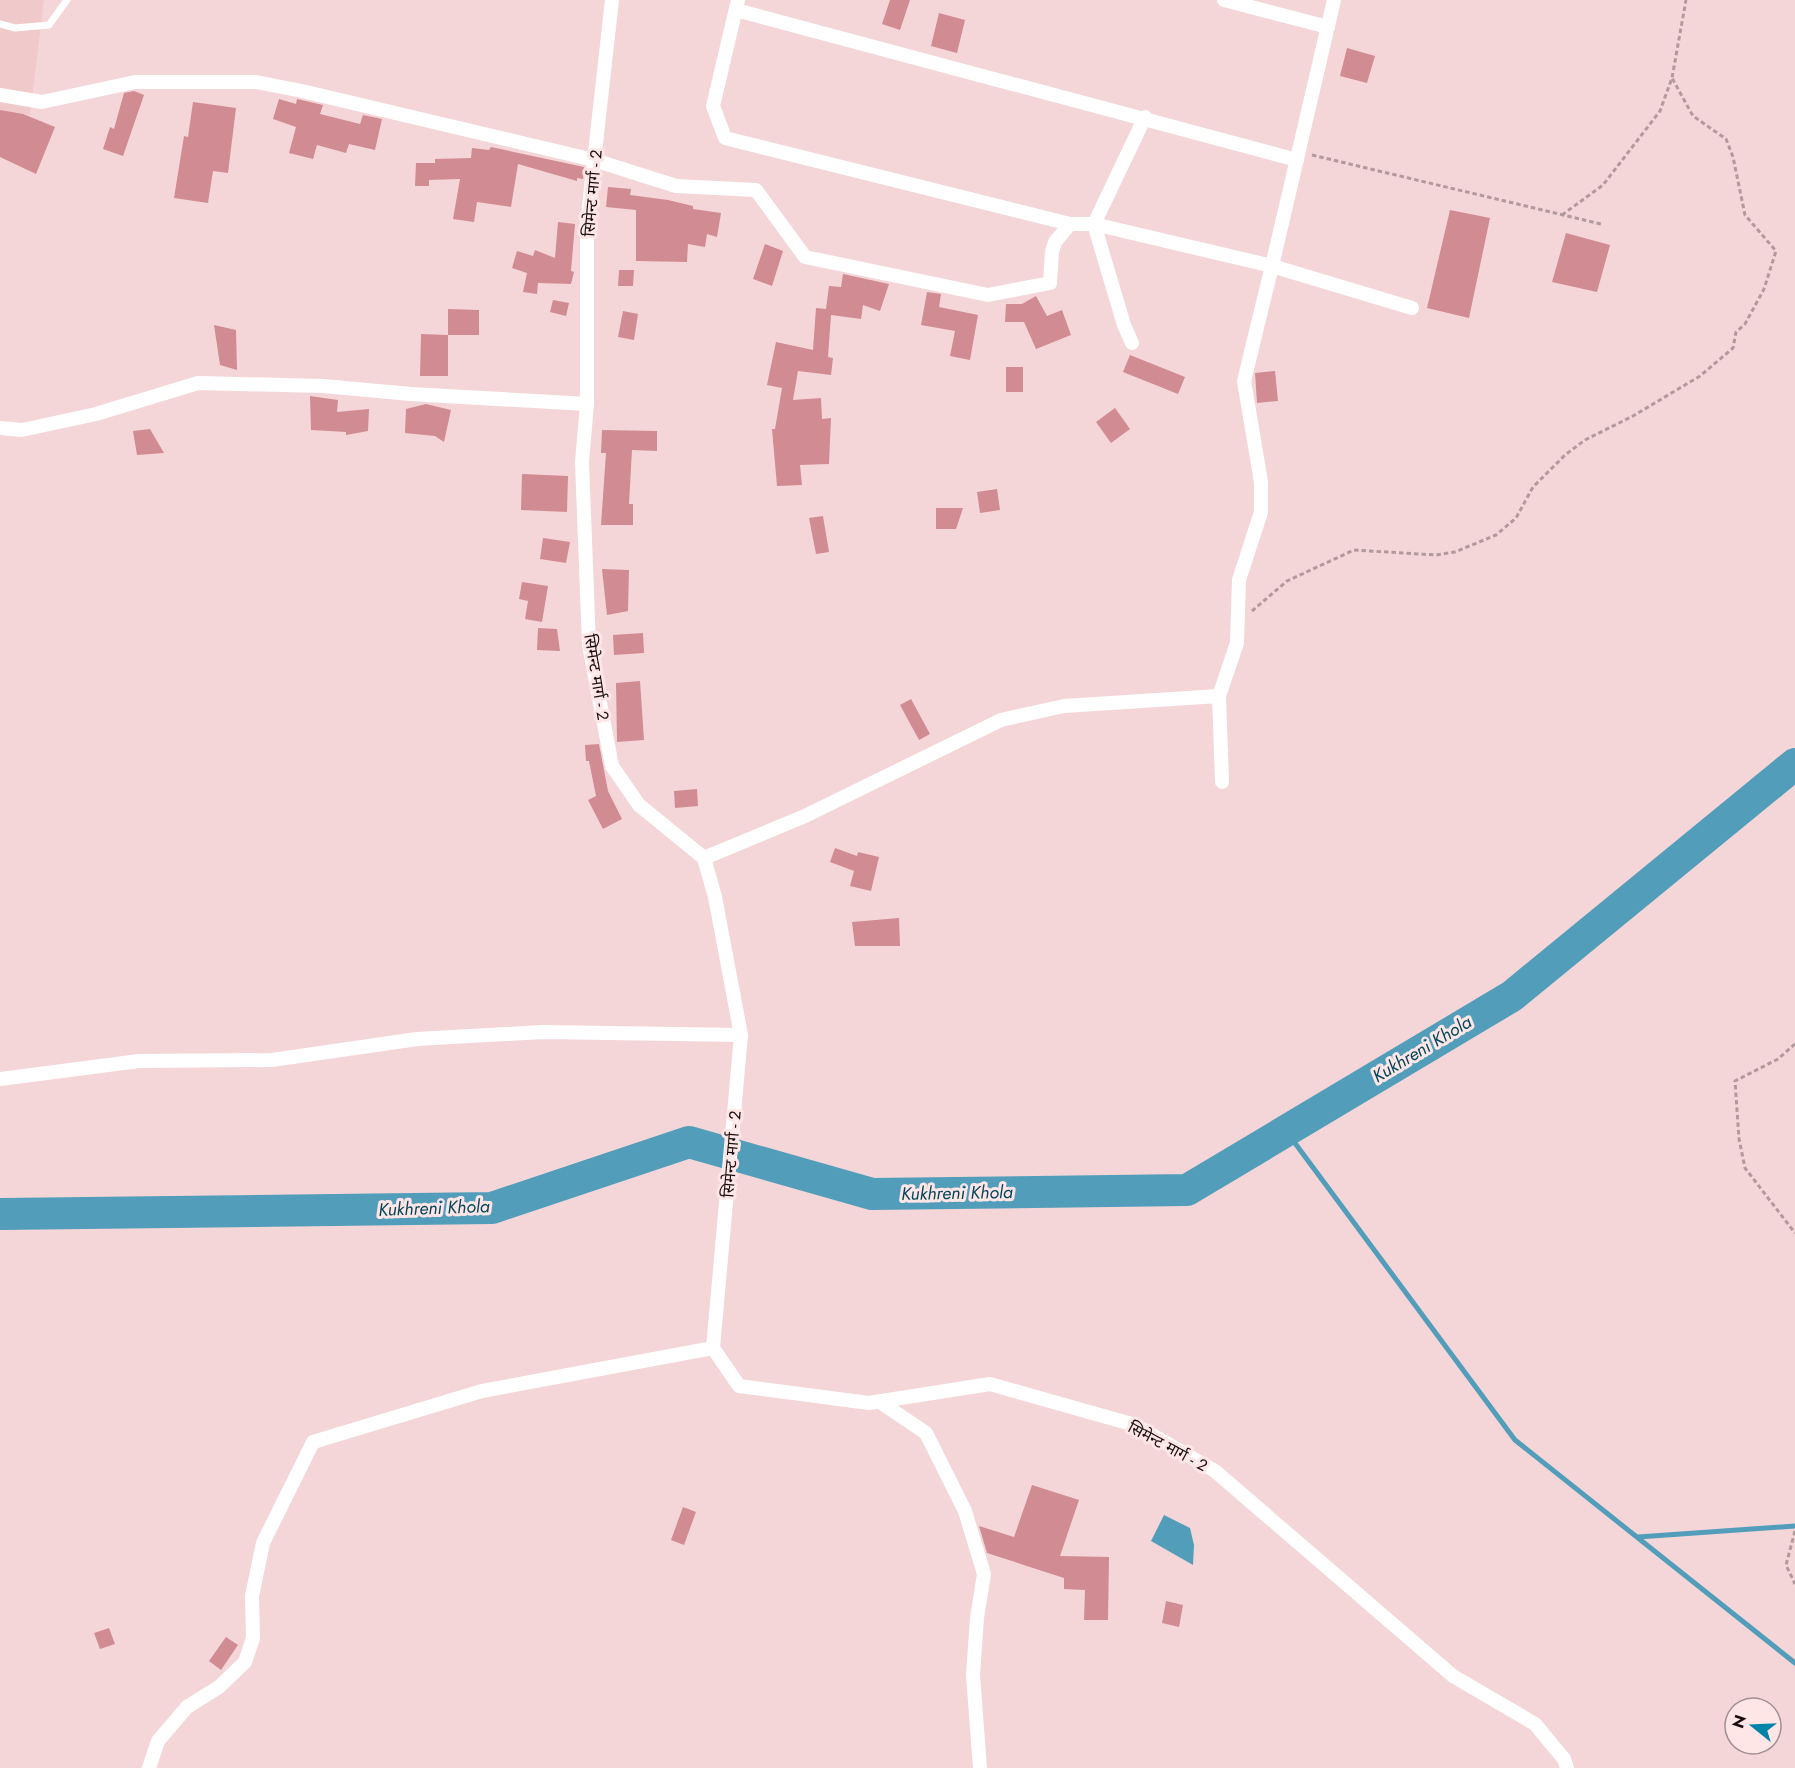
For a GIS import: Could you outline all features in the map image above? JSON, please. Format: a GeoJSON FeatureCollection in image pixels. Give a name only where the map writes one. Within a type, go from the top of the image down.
{"type":"FeatureCollection","features":[{"type":"Feature","properties":{"kind":"street","name":"सिमेन्ट मार्ग - 2"},"geometry":{"type":"LineString","coordinates":[[612,0],[588,224],[587,404],[582,462],[589,645],[612,766],[639,805],[704,858],[715,897],[741,1035],[713,1348],[739,1386],[869,1403],[990,1384],[1135,1425],[1215,1471],[1453,1676],[1535,1724],[1564,1759],[1567,1768]]}},
{"type":"Feature","properties":{"kind":"street"},"geometry":{"type":"LineString","coordinates":[[1224,0],[1328,27]]}},
{"type":"Feature","properties":{"kind":"street"},"geometry":{"type":"LineString","coordinates":[[1222,782],[1219,696],[1237,643],[1239,580],[1261,512],[1261,482],[1244,381],[1334,0]]}},
{"type":"Feature","properties":{"kind":"street"},"geometry":{"type":"LineString","coordinates":[[1298,156],[1145,117],[737,5],[713,106],[725,138],[1070,224],[1094,224],[1272,266],[1412,308]]}},
{"type":"Feature","properties":{"kind":"street"},"geometry":{"type":"LineString","coordinates":[[0,95],[42,102],[135,82],[256,82],[594,160],[676,186],[756,190],[805,257],[988,295],[1050,283],[1055,242],[1070,224]]}},
{"type":"Feature","properties":{"kind":"street"},"geometry":{"type":"LineString","coordinates":[[1132,343],[1124,325],[1094,224],[1145,117]]}},
{"type":"Feature","properties":{"kind":"street"},"geometry":{"type":"LineString","coordinates":[[0,428],[22,430],[85,416],[198,383],[323,386],[411,394],[587,404]]}},
{"type":"Feature","properties":{"kind":"street"},"geometry":{"type":"LineString","coordinates":[[704,858],[805,816],[1001,720],[1064,706],[1219,696]]}},
{"type":"Feature","properties":{"kind":"street"},"geometry":{"type":"LineString","coordinates":[[0,1079],[139,1061],[272,1060],[417,1040],[543,1032],[741,1035]]}},
{"type":"Feature","properties":{"kind":"street"},"geometry":{"type":"LineString","coordinates":[[149,1768],[158,1741],[188,1707],[219,1687],[245,1662],[253,1638],[252,1596],[263,1543],[313,1442],[482,1391],[713,1348]]}},
{"type":"Feature","properties":{"kind":"street"},"geometry":{"type":"LineString","coordinates":[[880,1402],[926,1432],[965,1511],[984,1574],[977,1617],[973,1675],[981,1768]]}},
{"type":"Feature","properties":{"kind":"lane"},"geometry":{"type":"LineString","coordinates":[[0,24],[15,28],[50,25],[66,0]]}},
{"type":"Feature","properties":{"kind":"path"},"geometry":{"type":"LineString","coordinates":[[1562,215],[1603,185],[1660,111],[1672,78],[1686,0]]}},
{"type":"Feature","properties":{"kind":"path"},"geometry":{"type":"LineString","coordinates":[[1238,620],[1261,606],[1287,581],[1354,550],[1436,555],[1486,541],[1516,518],[1533,487],[1570,451],[1700,376],[1732,348],[1736,332],[1745,324],[1764,289],[1776,251],[1745,215],[1733,156],[1726,139],[1693,116],[1672,78]]}},
{"type":"Feature","properties":{"kind":"path"},"geometry":{"type":"LineString","coordinates":[[1298,156],[1601,224]]}},
{"type":"Feature","properties":{"kind":"path"},"geometry":{"type":"LineString","coordinates":[[1795,1044],[1778,1059],[1735,1081],[1739,1140],[1745,1168],[1795,1233]]}},
{"type":"Feature","properties":{"kind":"path"},"geometry":{"type":"LineString","coordinates":[[1795,1531],[1786,1565],[1795,1584]]}},
{"type":"Feature","properties":{"kind":"shaded area"},"geometry":{"type":"Polygon","coordinates":[[[0,0],[44,0],[30,115],[0,111],[0,0]]]}},
{"type":"Feature","properties":{"kind":"water"},"geometry":{"type":"Polygon","coordinates":[[[1164,1515],[1190,1528],[1194,1545],[1193,1565],[1151,1541],[1164,1515]]]}},
{"type":"Feature","properties":{"kind":"building"},"geometry":{"type":"Polygon","coordinates":[[[890,0],[910,0],[900,30],[882,24],[890,0]]]}},
{"type":"Feature","properties":{"kind":"building"},"geometry":{"type":"Polygon","coordinates":[[[939,13],[965,20],[957,53],[931,46],[939,13]]]}},
{"type":"Feature","properties":{"kind":"building"},"geometry":{"type":"Polygon","coordinates":[[[1347,48],[1375,56],[1367,83],[1340,76],[1347,48]]]}},
{"type":"Feature","properties":{"kind":"building"},"geometry":{"type":"Polygon","coordinates":[[[134,91],[144,95],[123,156],[103,149],[110,127],[114,129],[124,93],[134,91]]]}},
{"type":"Feature","properties":{"kind":"building"},"geometry":{"type":"Polygon","coordinates":[[[279,99],[296,104],[297,99],[323,105],[320,114],[360,124],[363,115],[382,119],[375,150],[349,144],[346,153],[317,145],[313,159],[289,153],[296,127],[273,119],[279,99]]]}},
{"type":"Feature","properties":{"kind":"building"},"geometry":{"type":"Polygon","coordinates":[[[193,102],[236,108],[228,173],[213,171],[208,203],[174,198],[184,136],[188,137],[193,102]]]}},
{"type":"Feature","properties":{"kind":"building"},"geometry":{"type":"Polygon","coordinates":[[[0,110],[23,114],[55,127],[36,174],[0,157],[0,110]]]}},
{"type":"Feature","properties":{"kind":"building"},"geometry":{"type":"Polygon","coordinates":[[[491,147],[584,167],[583,179],[577,178],[577,181],[518,164],[511,207],[477,202],[474,222],[453,219],[460,179],[429,180],[429,186],[415,186],[416,163],[435,163],[435,159],[471,158],[472,148],[489,150],[491,147]]]}},
{"type":"Feature","properties":{"kind":"building"},"geometry":{"type":"Polygon","coordinates":[[[608,187],[631,189],[630,195],[668,200],[693,206],[693,209],[721,213],[717,237],[707,234],[705,247],[688,244],[687,262],[636,261],[636,210],[606,207],[608,187]]]}},
{"type":"Feature","properties":{"kind":"building"},"geometry":{"type":"Polygon","coordinates":[[[1450,210],[1490,218],[1469,318],[1427,308],[1450,210]]]}},
{"type":"Feature","properties":{"kind":"building"},"geometry":{"type":"Polygon","coordinates":[[[558,222],[575,224],[571,271],[574,272],[571,284],[538,283],[537,294],[523,292],[527,273],[512,268],[517,251],[533,256],[535,250],[555,258],[558,222]]]}},
{"type":"Feature","properties":{"kind":"building"},"geometry":{"type":"Polygon","coordinates":[[[1566,233],[1610,245],[1597,292],[1552,282],[1566,233]]]}},
{"type":"Feature","properties":{"kind":"building"},"geometry":{"type":"Polygon","coordinates":[[[765,244],[783,251],[772,286],[753,279],[765,244]]]}},
{"type":"Feature","properties":{"kind":"building"},"geometry":{"type":"Polygon","coordinates":[[[619,270],[634,270],[633,286],[618,286],[619,270]]]}},
{"type":"Feature","properties":{"kind":"building"},"geometry":{"type":"Polygon","coordinates":[[[843,274],[889,284],[880,311],[863,305],[861,319],[831,315],[828,357],[833,358],[831,375],[798,371],[793,400],[821,398],[822,419],[831,418],[829,464],[800,465],[802,485],[777,486],[772,429],[775,429],[782,388],[767,385],[776,342],[813,350],[816,308],[826,309],[829,286],[841,287],[843,274]]]}},
{"type":"Feature","properties":{"kind":"building"},"geometry":{"type":"Polygon","coordinates":[[[927,292],[941,294],[939,307],[978,315],[970,360],[950,356],[955,331],[921,325],[927,292]]]}},
{"type":"Feature","properties":{"kind":"building"},"geometry":{"type":"Polygon","coordinates":[[[1036,296],[1047,316],[1062,310],[1071,335],[1036,349],[1024,322],[1005,322],[1006,304],[1022,304],[1036,296]]]}},
{"type":"Feature","properties":{"kind":"building"},"geometry":{"type":"Polygon","coordinates":[[[553,300],[569,303],[566,316],[550,312],[553,300]]]}},
{"type":"Feature","properties":{"kind":"building"},"geometry":{"type":"Polygon","coordinates":[[[448,309],[479,310],[479,335],[448,335],[448,309]]]}},
{"type":"Feature","properties":{"kind":"building"},"geometry":{"type":"Polygon","coordinates":[[[623,311],[638,314],[634,340],[618,337],[623,311]]]}},
{"type":"Feature","properties":{"kind":"building"},"geometry":{"type":"Polygon","coordinates":[[[214,325],[236,330],[237,370],[220,365],[214,325]]]}},
{"type":"Feature","properties":{"kind":"building"},"geometry":{"type":"Polygon","coordinates":[[[421,334],[448,335],[448,376],[420,376],[421,334]]]}},
{"type":"Feature","properties":{"kind":"building"},"geometry":{"type":"Polygon","coordinates":[[[1130,355],[1185,377],[1178,394],[1123,372],[1130,355]]]}},
{"type":"Feature","properties":{"kind":"building"},"geometry":{"type":"Polygon","coordinates":[[[1006,367],[1023,367],[1023,392],[1006,392],[1006,367]]]}},
{"type":"Feature","properties":{"kind":"building"},"geometry":{"type":"Polygon","coordinates":[[[1275,371],[1278,401],[1257,403],[1255,373],[1275,371]]]}},
{"type":"Feature","properties":{"kind":"building"},"geometry":{"type":"Polygon","coordinates":[[[310,396],[338,400],[337,412],[369,409],[368,431],[346,435],[346,432],[311,430],[310,396]]]}},
{"type":"Feature","properties":{"kind":"building"},"geometry":{"type":"Polygon","coordinates":[[[426,404],[451,410],[444,442],[435,436],[405,433],[406,409],[426,404]]]}},
{"type":"Feature","properties":{"kind":"building"},"geometry":{"type":"Polygon","coordinates":[[[1115,408],[1130,429],[1111,443],[1096,422],[1115,408]]]}},
{"type":"Feature","properties":{"kind":"building"},"geometry":{"type":"Polygon","coordinates":[[[150,429],[164,453],[137,455],[133,431],[150,429]]]}},
{"type":"Feature","properties":{"kind":"building"},"geometry":{"type":"Polygon","coordinates":[[[602,430],[657,431],[657,451],[632,450],[629,504],[633,504],[633,525],[601,525],[606,453],[601,453],[602,430]]]}},
{"type":"Feature","properties":{"kind":"building"},"geometry":{"type":"Polygon","coordinates":[[[522,474],[568,476],[567,512],[521,510],[522,474]]]}},
{"type":"Feature","properties":{"kind":"building"},"geometry":{"type":"Polygon","coordinates":[[[997,489],[1000,510],[980,513],[977,492],[997,489]]]}},
{"type":"Feature","properties":{"kind":"building"},"geometry":{"type":"Polygon","coordinates":[[[936,508],[963,508],[956,529],[936,529],[936,508]]]}},
{"type":"Feature","properties":{"kind":"building"},"geometry":{"type":"Polygon","coordinates":[[[823,516],[829,552],[816,554],[809,518],[823,516]]]}},
{"type":"Feature","properties":{"kind":"building"},"geometry":{"type":"Polygon","coordinates":[[[543,538],[570,542],[566,563],[540,559],[543,538]]]}},
{"type":"Feature","properties":{"kind":"building"},"geometry":{"type":"Polygon","coordinates":[[[602,569],[629,570],[628,611],[607,615],[602,569]]]}},
{"type":"Feature","properties":{"kind":"building"},"geometry":{"type":"Polygon","coordinates":[[[522,582],[548,586],[542,622],[525,619],[528,601],[519,599],[522,582]]]}},
{"type":"Feature","properties":{"kind":"building"},"geometry":{"type":"Polygon","coordinates":[[[538,628],[557,629],[560,651],[537,650],[538,628]]]}},
{"type":"Feature","properties":{"kind":"building"},"geometry":{"type":"Polygon","coordinates":[[[643,633],[644,653],[614,655],[613,635],[643,633]]]}},
{"type":"Feature","properties":{"kind":"building"},"geometry":{"type":"Polygon","coordinates":[[[640,681],[644,740],[617,742],[616,683],[640,681]]]}},
{"type":"Feature","properties":{"kind":"building"},"geometry":{"type":"Polygon","coordinates":[[[911,699],[930,734],[919,740],[900,705],[911,699]]]}},
{"type":"Feature","properties":{"kind":"building"},"geometry":{"type":"Polygon","coordinates":[[[599,744],[608,791],[622,819],[603,829],[588,800],[596,796],[589,761],[586,761],[585,745],[599,744]]]}},
{"type":"Feature","properties":{"kind":"building"},"geometry":{"type":"Polygon","coordinates":[[[697,789],[698,806],[675,808],[674,791],[697,789]]]}},
{"type":"Feature","properties":{"kind":"building"},"geometry":{"type":"Polygon","coordinates":[[[835,848],[857,856],[858,852],[879,857],[871,891],[850,886],[854,871],[830,862],[835,848]]]}},
{"type":"Feature","properties":{"kind":"building"},"geometry":{"type":"Polygon","coordinates":[[[899,918],[900,946],[855,946],[852,922],[899,918]]]}},
{"type":"Feature","properties":{"kind":"building"},"geometry":{"type":"Polygon","coordinates":[[[1032,1485],[1079,1500],[1060,1556],[1109,1557],[1108,1620],[1084,1620],[1085,1590],[1064,1589],[1064,1578],[987,1553],[979,1526],[1014,1537],[1032,1485]]]}},
{"type":"Feature","properties":{"kind":"building"},"geometry":{"type":"Polygon","coordinates":[[[683,1507],[696,1512],[684,1545],[671,1540],[683,1507]]]}},
{"type":"Feature","properties":{"kind":"building"},"geometry":{"type":"Polygon","coordinates":[[[1166,1601],[1183,1605],[1179,1627],[1162,1623],[1166,1601]]]}},
{"type":"Feature","properties":{"kind":"building"},"geometry":{"type":"Polygon","coordinates":[[[109,1628],[115,1644],[100,1649],[94,1633],[109,1628]]]}},
{"type":"Feature","properties":{"kind":"building"},"geometry":{"type":"Polygon","coordinates":[[[226,1637],[238,1645],[221,1670],[209,1661],[226,1637]]]}},
{"type":"Feature","properties":{"kind":"waterway","name":"Kukhreni Khola"},"geometry":{"type":"LineString","coordinates":[[0,1214],[492,1208],[689,1142],[872,1194],[1187,1190],[1512,996],[1795,764]]}},
{"type":"Feature","properties":{"kind":"waterway"},"geometry":{"type":"LineString","coordinates":[[1286,1131],[1515,1440],[1795,1663]]}},
{"type":"Feature","properties":{"kind":"waterway"},"geometry":{"type":"LineString","coordinates":[[1638,1537],[1795,1526]]}}]}
